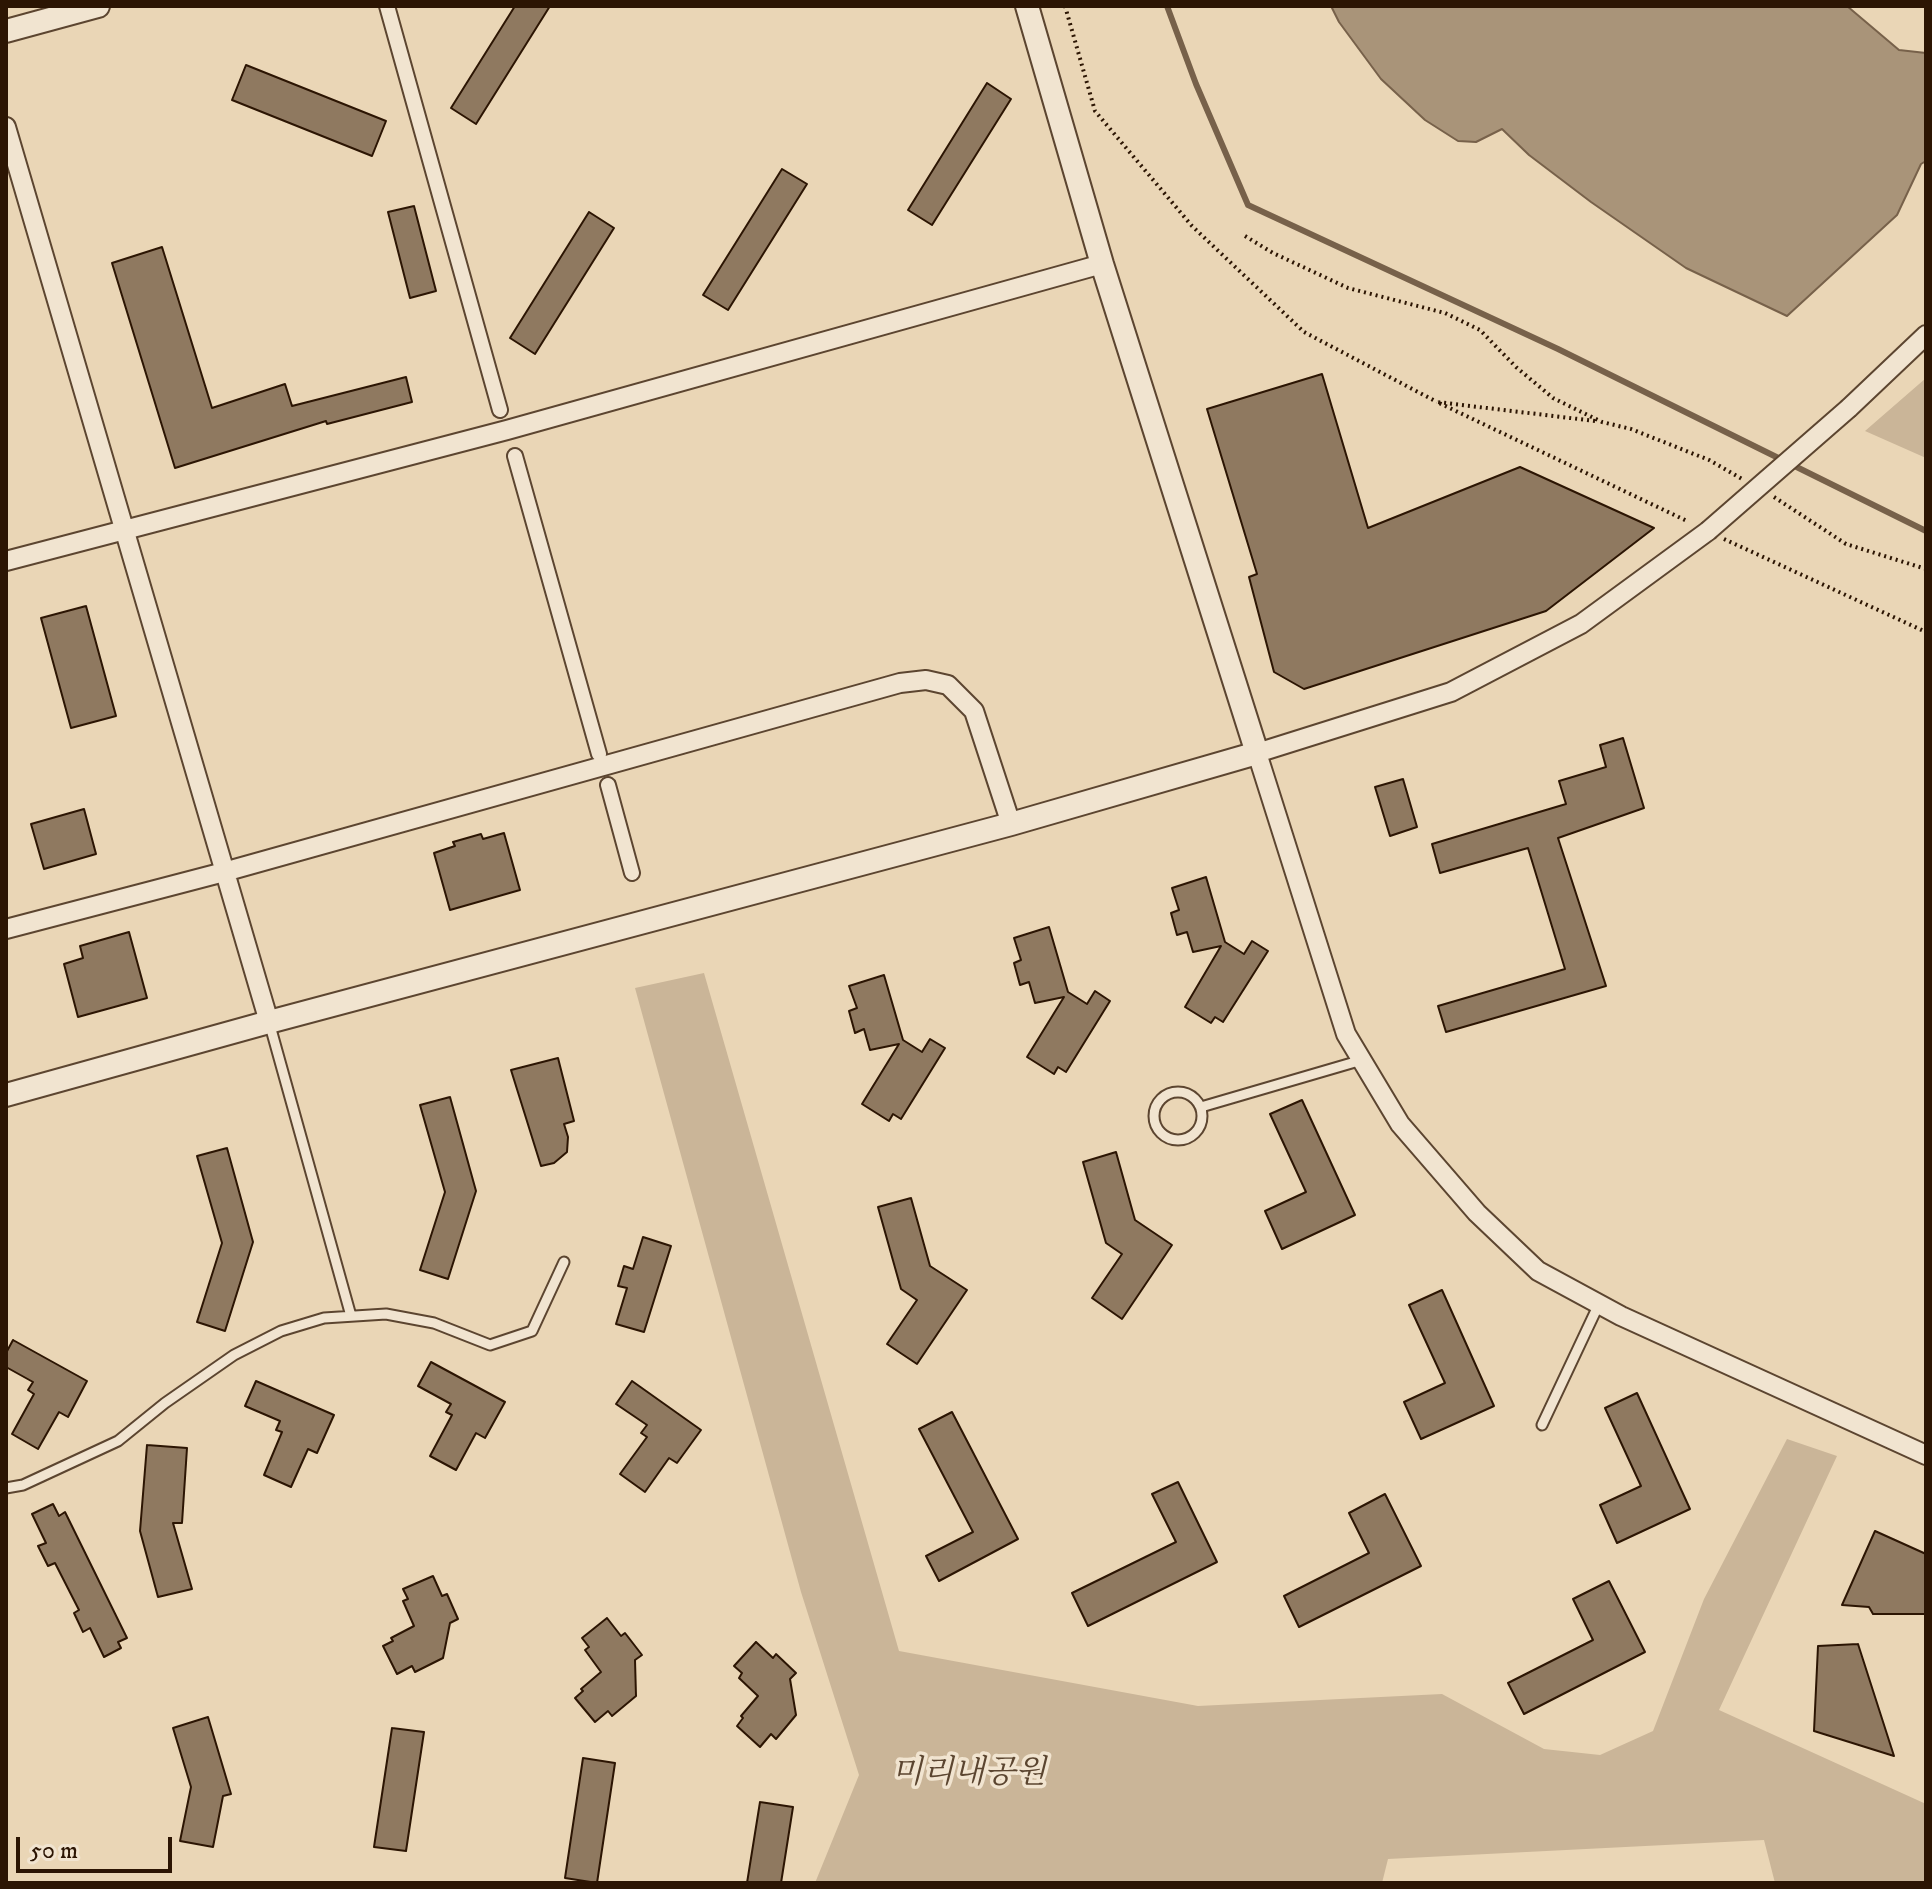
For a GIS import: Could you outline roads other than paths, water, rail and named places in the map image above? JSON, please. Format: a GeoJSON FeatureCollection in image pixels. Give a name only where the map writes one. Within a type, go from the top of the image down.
{"type":"FeatureCollection","features":[{"type":"Feature","properties":{"kind":"street"},"geometry":{"type":"LineString","coordinates":[[6,31],[98,6]]}},
{"type":"Feature","properties":{"kind":"street"},"geometry":{"type":"LineString","coordinates":[[387,6],[500,410]]}},
{"type":"Feature","properties":{"kind":"street"},"geometry":{"type":"LineString","coordinates":[[1027,6],[1102,264],[1346,1034],[1400,1124],[1477,1213],[1538,1271],[1599,1304],[1926,1455]]}},
{"type":"Feature","properties":{"kind":"street"},"geometry":{"type":"LineString","coordinates":[[6,127],[269,1022]]}},
{"type":"Feature","properties":{"kind":"street"},"geometry":{"type":"LineString","coordinates":[[6,561],[507,430],[1102,264]]}},
{"type":"Feature","properties":{"kind":"street"},"geometry":{"type":"LineString","coordinates":[[6,1095],[1011,824],[1257,753],[1451,692],[1581,624],[1715,535],[1926,335]]}},
{"type":"Feature","properties":{"kind":"street"},"geometry":{"type":"LineString","coordinates":[[515,456],[599,754]]}},
{"type":"Feature","properties":{"kind":"street"},"geometry":{"type":"LineString","coordinates":[[6,929],[224,872],[900,683],[926,680],[948,685],[974,711],[1011,824]]}},
{"type":"Feature","properties":{"kind":"street"},"geometry":{"type":"LineString","coordinates":[[608,785],[632,873]]}},
{"type":"Feature","properties":{"kind":"lane"},"geometry":{"type":"LineString","coordinates":[[269,1022],[351,1316]]}},
{"type":"Feature","properties":{"kind":"lane"},"geometry":{"type":"LineString","coordinates":[[1201,1107],[1362,1060]]}},
{"type":"Feature","properties":{"kind":"lane"},"geometry":{"type":"LineString","coordinates":[[1183,1092],[1197,1100],[1201,1107],[1201,1123],[1192,1136],[1175,1140],[1161,1134],[1156,1127],[1153,1111],[1168,1093],[1183,1092]]}},
{"type":"Feature","properties":{"kind":"lane"},"geometry":{"type":"LineString","coordinates":[[6,1488],[23,1485],[118,1441],[165,1403],[234,1355],[281,1331],[324,1318],[386,1314],[434,1323],[490,1345],[532,1331],[564,1262]]}},
{"type":"Feature","properties":{"kind":"lane"},"geometry":{"type":"LineString","coordinates":[[1542,1425],[1599,1304]]}},
{"type":"Feature","properties":{"kind":"waterway"},"geometry":{"type":"LineString","coordinates":[[1167,6],[1196,84],[1248,205],[1558,349],[1926,531]]}},
{"type":"Feature","properties":{"kind":"park label","name":"미리내공원"},"geometry":{"type":"Point","coordinates":[969,1775]}}]}
